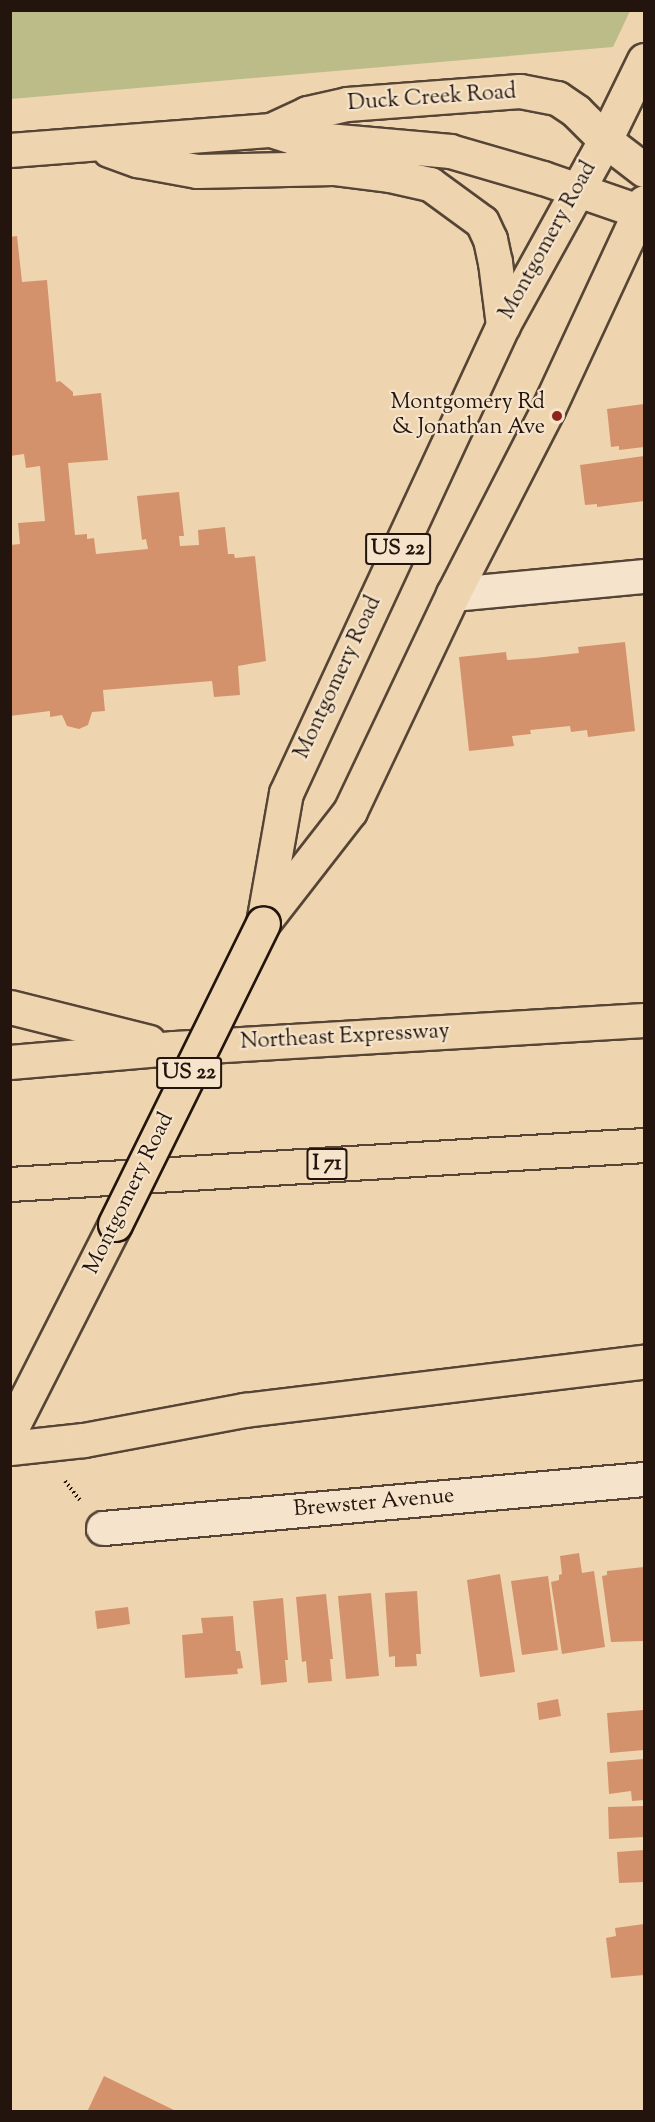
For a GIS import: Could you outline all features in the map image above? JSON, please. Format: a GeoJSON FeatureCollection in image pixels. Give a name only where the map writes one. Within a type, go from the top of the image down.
{"type":"FeatureCollection","features":[{"type":"Feature","properties":{"kind":"main road","name":"Montgomery Road"},"geometry":{"type":"LineString","coordinates":[[263,922],[286,793],[503,325],[605,140],[645,60]]}},
{"type":"Feature","properties":{"kind":"main road","name":"Duck Creek Road"},"geometry":{"type":"LineString","coordinates":[[10,150],[270,130],[307,113],[347,104],[520,92],[557,98],[576,111],[605,140],[645,170]]}},
{"type":"Feature","properties":{"kind":"main road","name":"Duck Creek Road"},"geometry":{"type":"LineString","coordinates":[[270,130],[293,137],[450,151],[577,190],[643,207]]}},
{"type":"Feature","properties":{"kind":"main road"},"geometry":{"type":"LineString","coordinates":[[90,144],[138,160],[197,171],[333,168],[389,175],[430,184],[482,222],[490,239],[495,262],[503,325]]}},
{"type":"Feature","properties":{"kind":"main road","name":"Montgomery Road"},"geometry":{"type":"LineString","coordinates":[[10,1431],[86,1285],[263,922],[350,811],[453,594],[548,409],[643,207]]}},
{"type":"Feature","properties":{"kind":"main road"},"geometry":{"type":"LineString","coordinates":[[10,1007],[174,1048]]}},
{"type":"Feature","properties":{"kind":"main road","name":"Northeast Expressway"},"geometry":{"type":"LineString","coordinates":[[10,1062],[174,1048],[645,1020]]}},
{"type":"Feature","properties":{"kind":"main road","name":"I 71"},"geometry":{"type":"LineString","coordinates":[[10,1184],[645,1145]]}},
{"type":"Feature","properties":{"kind":"main road"},"geometry":{"type":"LineString","coordinates":[[10,1448],[84,1440],[245,1410],[645,1362]]}},
{"type":"Feature","properties":{"kind":"street"},"geometry":{"type":"LineString","coordinates":[[453,594],[645,576]]}},
{"type":"Feature","properties":{"kind":"street","name":"Brewster Avenue"},"geometry":{"type":"LineString","coordinates":[[103,1528],[645,1479]]}},
{"type":"Feature","properties":{"kind":"green space"},"geometry":{"type":"Polygon","coordinates":[[[11,10],[630,11],[613,47],[11,99],[11,10]]]}},
{"type":"Feature","properties":{"kind":"building"},"geometry":{"type":"Polygon","coordinates":[[[17,236],[22,282],[47,280],[56,382],[60,381],[73,392],[73,396],[101,393],[108,460],[68,463],[75,535],[87,534],[87,539],[94,538],[96,554],[148,549],[146,539],[142,540],[137,496],[179,492],[184,536],[179,536],[180,546],[199,545],[198,530],[225,527],[228,554],[234,554],[235,558],[255,556],[266,661],[238,666],[240,695],[214,697],[212,681],[103,690],[105,711],[92,712],[88,725],[79,729],[67,726],[62,715],[50,717],[50,711],[10,716],[10,545],[20,544],[18,523],[45,521],[40,466],[26,468],[24,454],[10,456],[10,237],[17,236]]]}},
{"type":"Feature","properties":{"kind":"building"},"geometry":{"type":"Polygon","coordinates":[[[644,404],[644,447],[619,450],[619,446],[611,447],[607,409],[644,404]]]}},
{"type":"Feature","properties":{"kind":"building"},"geometry":{"type":"Polygon","coordinates":[[[644,456],[644,501],[597,507],[597,504],[585,505],[580,465],[644,456]]]}},
{"type":"Feature","properties":{"kind":"building"},"geometry":{"type":"Polygon","coordinates":[[[625,642],[635,731],[588,737],[587,730],[571,732],[570,726],[530,730],[531,734],[512,736],[514,746],[469,751],[459,657],[506,652],[507,660],[535,658],[579,653],[578,647],[625,642]]]}},
{"type":"Feature","properties":{"kind":"building"},"geometry":{"type":"Polygon","coordinates":[[[579,1553],[582,1573],[594,1571],[605,1647],[562,1654],[551,1582],[559,1580],[559,1575],[562,1574],[560,1556],[579,1553]]]}},
{"type":"Feature","properties":{"kind":"building"},"geometry":{"type":"Polygon","coordinates":[[[644,1567],[644,1641],[611,1642],[602,1576],[607,1575],[607,1571],[644,1567]]]}},
{"type":"Feature","properties":{"kind":"building"},"geometry":{"type":"Polygon","coordinates":[[[500,1574],[515,1672],[480,1677],[467,1580],[500,1574]]]}},
{"type":"Feature","properties":{"kind":"building"},"geometry":{"type":"Polygon","coordinates":[[[548,1576],[558,1650],[522,1655],[511,1581],[548,1576]]]}},
{"type":"Feature","properties":{"kind":"building"},"geometry":{"type":"Polygon","coordinates":[[[417,1591],[421,1654],[416,1654],[417,1666],[395,1667],[395,1656],[389,1657],[385,1593],[417,1591]]]}},
{"type":"Feature","properties":{"kind":"building"},"geometry":{"type":"Polygon","coordinates":[[[371,1593],[379,1676],[346,1679],[338,1596],[371,1593]]]}},
{"type":"Feature","properties":{"kind":"building"},"geometry":{"type":"Polygon","coordinates":[[[326,1594],[333,1659],[330,1659],[332,1681],[308,1683],[306,1661],[302,1662],[296,1597],[326,1594]]]}},
{"type":"Feature","properties":{"kind":"building"},"geometry":{"type":"Polygon","coordinates":[[[283,1598],[288,1660],[285,1660],[287,1682],[261,1685],[253,1601],[283,1598]]]}},
{"type":"Feature","properties":{"kind":"building"},"geometry":{"type":"Polygon","coordinates":[[[128,1607],[130,1624],[97,1629],[95,1611],[128,1607]]]}},
{"type":"Feature","properties":{"kind":"building"},"geometry":{"type":"Polygon","coordinates":[[[233,1616],[236,1651],[240,1651],[243,1668],[237,1669],[238,1674],[185,1678],[182,1635],[203,1633],[201,1618],[233,1616]]]}},
{"type":"Feature","properties":{"kind":"building"},"geometry":{"type":"Polygon","coordinates":[[[558,1699],[561,1716],[539,1720],[537,1703],[558,1699]]]}},
{"type":"Feature","properties":{"kind":"building"},"geometry":{"type":"Polygon","coordinates":[[[644,1710],[644,1750],[610,1753],[607,1713],[644,1710]]]}},
{"type":"Feature","properties":{"kind":"building"},"geometry":{"type":"Polygon","coordinates":[[[644,1759],[644,1800],[632,1801],[631,1791],[609,1794],[607,1762],[644,1759]]]}},
{"type":"Feature","properties":{"kind":"building"},"geometry":{"type":"Polygon","coordinates":[[[644,1806],[644,1837],[609,1839],[608,1807],[644,1806]]]}},
{"type":"Feature","properties":{"kind":"building"},"geometry":{"type":"Polygon","coordinates":[[[644,1850],[644,1882],[619,1883],[617,1852],[644,1850]]]}},
{"type":"Feature","properties":{"kind":"building"},"geometry":{"type":"Polygon","coordinates":[[[644,1924],[644,1975],[611,1978],[606,1938],[616,1936],[615,1928],[644,1924]]]}},
{"type":"Feature","properties":{"kind":"building"},"geometry":{"type":"Polygon","coordinates":[[[104,2076],[178,2112],[87,2112],[104,2076]]]}},
{"type":"Feature","properties":{"kind":"place","name":"Montgomery Rd & Jonathan Ave"},"geometry":{"type":"Point","coordinates":[557,416]}}]}
